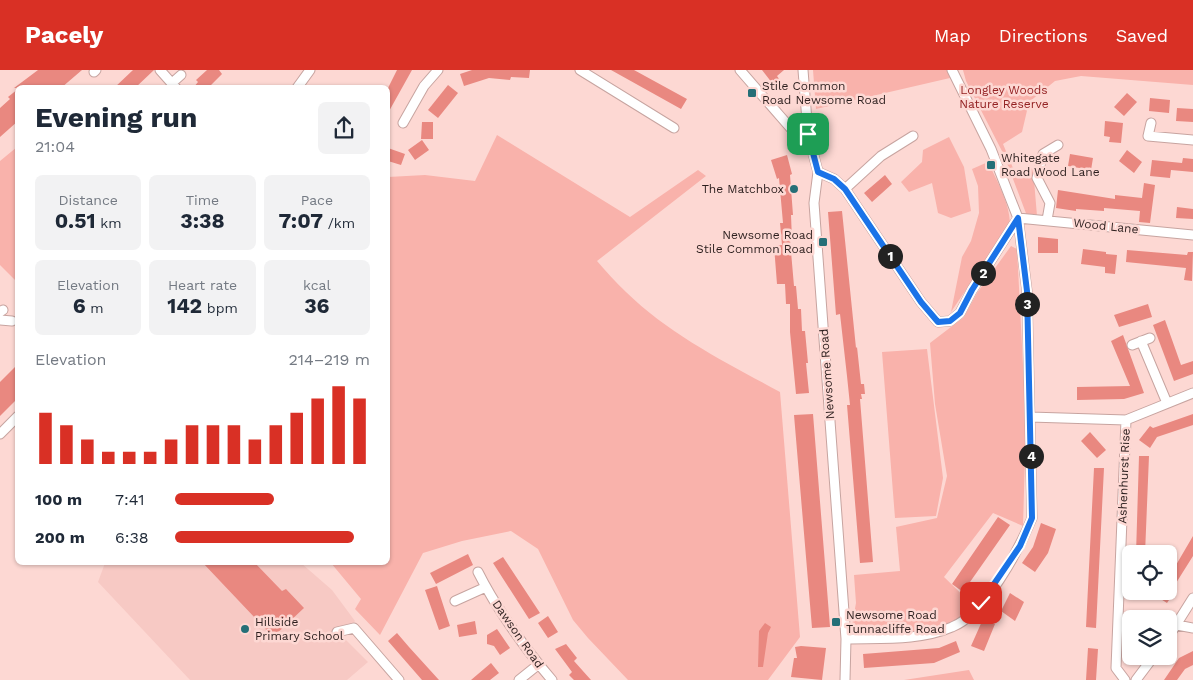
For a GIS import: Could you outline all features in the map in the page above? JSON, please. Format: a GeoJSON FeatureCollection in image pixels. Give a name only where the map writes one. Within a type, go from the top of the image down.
{"type":"FeatureCollection","features":[{"type":"Feature","properties":{"kind":"street"},"geometry":{"type":"LineString","coordinates":[[160,70],[173,85]]}},
{"type":"Feature","properties":{"kind":"street"},"geometry":{"type":"LineString","coordinates":[[299,85],[310,70]]}},
{"type":"Feature","properties":{"kind":"street"},"geometry":{"type":"LineString","coordinates":[[403,123],[424,86],[438,70]]}},
{"type":"Feature","properties":{"kind":"street"},"geometry":{"type":"LineString","coordinates":[[580,70],[674,128]]}},
{"type":"Feature","properties":{"kind":"street"},"geometry":{"type":"LineString","coordinates":[[740,70],[794,132],[808,134]]}},
{"type":"Feature","properties":{"kind":"street","name":"Newsome Road"},"geometry":{"type":"LineString","coordinates":[[803,70],[808,134],[818,172],[814,203],[846,639],[845,680]]}},
{"type":"Feature","properties":{"kind":"street"},"geometry":{"type":"LineString","coordinates":[[846,639],[914,636],[939,632],[954,627],[973,613],[1001,577],[1020,546],[1032,518],[1027,291],[1018,218],[991,149],[952,70]]}},
{"type":"Feature","properties":{"kind":"street"},"geometry":{"type":"LineString","coordinates":[[175,85],[181,75]]}},
{"type":"Feature","properties":{"kind":"street"},"geometry":{"type":"LineString","coordinates":[[1151,123],[1148,136],[1193,140]]}},
{"type":"Feature","properties":{"kind":"street"},"geometry":{"type":"LineString","coordinates":[[845,189],[881,156],[913,136]]}},
{"type":"Feature","properties":{"kind":"street"},"geometry":{"type":"LineString","coordinates":[[1047,220],[1050,203],[1037,178],[1043,154],[1058,144]]}},
{"type":"Feature","properties":{"kind":"street"},"geometry":{"type":"LineString","coordinates":[[818,172],[834,179],[845,189],[921,302],[938,322],[950,321],[960,313],[972,290],[1018,218]]}},
{"type":"Feature","properties":{"kind":"street","name":"Wood Lane"},"geometry":{"type":"LineString","coordinates":[[1018,218],[1193,235]]}},
{"type":"Feature","properties":{"kind":"street"},"geometry":{"type":"LineString","coordinates":[[0,320],[12,321]]}},
{"type":"Feature","properties":{"kind":"street"},"geometry":{"type":"LineString","coordinates":[[1132,345],[1150,338]]}},
{"type":"Feature","properties":{"kind":"street"},"geometry":{"type":"LineString","coordinates":[[1141,341],[1167,403]]}},
{"type":"Feature","properties":{"kind":"street"},"geometry":{"type":"LineString","coordinates":[[1030,417],[1126,420],[1193,393]]}},
{"type":"Feature","properties":{"kind":"street"},"geometry":{"type":"LineString","coordinates":[[0,434],[15,419]]}},
{"type":"Feature","properties":{"kind":"street","name":"Ashenhurst Rise"},"geometry":{"type":"LineString","coordinates":[[1125,680],[1116,668],[1126,420]]}},
{"type":"Feature","properties":{"kind":"street","name":"Dawson Road"},"geometry":{"type":"LineString","coordinates":[[478,572],[538,664],[552,680]]}},
{"type":"Feature","properties":{"kind":"street","name":"Dawson Road"},"geometry":{"type":"LineString","coordinates":[[455,601],[486,587]]}},
{"type":"Feature","properties":{"kind":"street"},"geometry":{"type":"LineString","coordinates":[[1177,623],[1193,598]]}},
{"type":"Feature","properties":{"kind":"street"},"geometry":{"type":"LineString","coordinates":[[1177,625],[1193,628]]}},
{"type":"Feature","properties":{"kind":"street"},"geometry":{"type":"LineString","coordinates":[[337,632],[354,628],[399,680]]}},
{"type":"Feature","properties":{"kind":"street"},"geometry":{"type":"LineString","coordinates":[[519,680],[538,664]]}},
{"type":"Feature","properties":{"kind":"street"},"geometry":{"type":"LineString","coordinates":[[1136,680],[1147,665]]}},
{"type":"Feature","properties":{"kind":"shaded area","name":"Hillside Primary School"},"geometry":{"type":"Polygon","coordinates":[[[104,565],[303,565],[332,590],[355,621],[342,636],[368,662],[347,680],[190,680],[98,582],[104,565]]]}},
{"type":"Feature","properties":{"kind":"green space"},"geometry":{"type":"Polygon","coordinates":[[[813,70],[948,70],[950,78],[816,109],[813,70]]]}},
{"type":"Feature","properties":{"kind":"green space","name":"Longley Woods Nature Reserve"},"geometry":{"type":"Polygon","coordinates":[[[963,70],[1193,70],[1193,85],[1081,76],[1055,81],[1029,102],[1022,132],[1003,144],[1015,173],[1033,168],[1037,216],[1027,216],[1004,155],[966,81],[963,70]]]}},
{"type":"Feature","properties":{"kind":"green space"},"geometry":{"type":"Polygon","coordinates":[[[497,135],[630,217],[698,170],[706,176],[597,261],[622,288],[661,322],[720,359],[780,392],[800,637],[768,680],[628,680],[573,620],[538,549],[511,531],[462,541],[423,553],[380,635],[355,609],[361,599],[333,565],[390,565],[390,177],[425,175],[475,181],[497,135]]]}},
{"type":"Feature","properties":{"kind":"green space"},"geometry":{"type":"Polygon","coordinates":[[[949,137],[964,167],[971,211],[951,218],[938,213],[932,183],[909,192],[901,182],[922,162],[923,150],[949,137]]]}},
{"type":"Feature","properties":{"kind":"green space"},"geometry":{"type":"Polygon","coordinates":[[[15,149],[15,280],[0,265],[0,161],[15,149]]]}},
{"type":"Feature","properties":{"kind":"green space"},"geometry":{"type":"Polygon","coordinates":[[[988,162],[1005,200],[1010,225],[951,312],[962,257],[971,241],[979,213],[978,186],[972,169],[988,162]]]}},
{"type":"Feature","properties":{"kind":"green space"},"geometry":{"type":"Polygon","coordinates":[[[1011,246],[1017,249],[1026,423],[1023,526],[993,513],[944,577],[975,607],[962,617],[948,625],[916,633],[850,636],[856,603],[854,575],[900,571],[896,527],[937,518],[947,476],[935,404],[930,343],[964,317],[977,293],[1011,246]]]}},
{"type":"Feature","properties":{"kind":"green space"},"geometry":{"type":"Polygon","coordinates":[[[927,349],[943,478],[936,516],[895,518],[882,352],[927,349]]]}},
{"type":"Feature","properties":{"kind":"green space"},"geometry":{"type":"Polygon","coordinates":[[[969,670],[974,680],[904,680],[969,670]]]}},
{"type":"Feature","properties":{"kind":"building"},"geometry":{"type":"Polygon","coordinates":[[[38,70],[82,70],[64,85],[18,85],[38,70]]]}},
{"type":"Feature","properties":{"kind":"building"},"geometry":{"type":"Polygon","coordinates":[[[133,70],[154,70],[138,85],[117,85],[133,70]]]}},
{"type":"Feature","properties":{"kind":"building"},"geometry":{"type":"Polygon","coordinates":[[[207,70],[219,70],[222,74],[211,85],[196,85],[198,82],[196,80],[207,70]]]}},
{"type":"Feature","properties":{"kind":"building"},"geometry":{"type":"Polygon","coordinates":[[[397,70],[412,70],[390,109],[390,85],[397,70]]]}},
{"type":"Feature","properties":{"kind":"building"},"geometry":{"type":"Polygon","coordinates":[[[472,70],[530,70],[529,78],[511,77],[510,80],[489,78],[464,86],[460,74],[472,70]]]}},
{"type":"Feature","properties":{"kind":"building"},"geometry":{"type":"Polygon","coordinates":[[[611,70],[634,70],[687,99],[681,109],[611,70]]]}},
{"type":"Feature","properties":{"kind":"building"},"geometry":{"type":"Polygon","coordinates":[[[762,70],[784,70],[777,76],[782,83],[776,88],[762,70]]]}},
{"type":"Feature","properties":{"kind":"building"},"geometry":{"type":"Polygon","coordinates":[[[448,85],[458,93],[438,118],[428,110],[448,85]]]}},
{"type":"Feature","properties":{"kind":"building"},"geometry":{"type":"Polygon","coordinates":[[[15,91],[15,124],[0,137],[0,108],[10,99],[8,97],[15,91]]]}},
{"type":"Feature","properties":{"kind":"building"},"geometry":{"type":"Polygon","coordinates":[[[1127,93],[1137,102],[1124,116],[1114,107],[1127,93]]]}},
{"type":"Feature","properties":{"kind":"building"},"geometry":{"type":"Polygon","coordinates":[[[1150,98],[1170,100],[1169,113],[1149,111],[1150,98]]]}},
{"type":"Feature","properties":{"kind":"building"},"geometry":{"type":"Polygon","coordinates":[[[1177,108],[1193,109],[1193,122],[1176,121],[1177,108]]]}},
{"type":"Feature","properties":{"kind":"building"},"geometry":{"type":"Polygon","coordinates":[[[1105,121],[1123,123],[1121,143],[1109,142],[1110,137],[1104,136],[1105,121]]]}},
{"type":"Feature","properties":{"kind":"building"},"geometry":{"type":"Polygon","coordinates":[[[422,122],[433,122],[433,139],[421,139],[422,122]]]}},
{"type":"Feature","properties":{"kind":"building"},"geometry":{"type":"Polygon","coordinates":[[[422,140],[429,150],[415,160],[408,150],[422,140]]]}},
{"type":"Feature","properties":{"kind":"building"},"geometry":{"type":"Polygon","coordinates":[[[390,149],[405,154],[401,165],[390,162],[390,149]]]}},
{"type":"Feature","properties":{"kind":"building"},"geometry":{"type":"Polygon","coordinates":[[[1127,150],[1142,162],[1134,173],[1119,161],[1127,150]]]}},
{"type":"Feature","properties":{"kind":"building"},"geometry":{"type":"Polygon","coordinates":[[[1070,154],[1093,158],[1091,170],[1068,166],[1070,154]]]}},
{"type":"Feature","properties":{"kind":"building"},"geometry":{"type":"Polygon","coordinates":[[[787,155],[792,174],[790,175],[793,215],[791,215],[792,240],[790,240],[794,286],[796,286],[798,309],[801,309],[802,331],[805,331],[808,363],[806,363],[809,393],[796,394],[790,332],[790,304],[786,304],[785,284],[777,284],[774,246],[782,245],[780,223],[783,223],[779,178],[777,179],[771,160],[787,155]]]}},
{"type":"Feature","properties":{"kind":"building"},"geometry":{"type":"Polygon","coordinates":[[[1183,158],[1193,159],[1193,172],[1171,170],[1170,178],[1150,176],[1152,160],[1182,163],[1183,158]]]}},
{"type":"Feature","properties":{"kind":"building"},"geometry":{"type":"Polygon","coordinates":[[[885,175],[892,184],[872,202],[864,193],[885,175]]]}},
{"type":"Feature","properties":{"kind":"building"},"geometry":{"type":"Polygon","coordinates":[[[1144,183],[1155,185],[1150,223],[1139,222],[1140,211],[1104,208],[1104,211],[1076,209],[1076,211],[1056,208],[1058,190],[1115,199],[1115,195],[1142,198],[1144,183]]]}},
{"type":"Feature","properties":{"kind":"building"},"geometry":{"type":"Polygon","coordinates":[[[1177,207],[1193,209],[1193,219],[1176,218],[1177,207]]]}},
{"type":"Feature","properties":{"kind":"building"},"geometry":{"type":"Polygon","coordinates":[[[842,211],[856,348],[861,384],[864,384],[865,394],[861,394],[862,399],[860,399],[873,562],[860,563],[847,405],[850,405],[840,314],[836,315],[828,212],[842,211]]]}},
{"type":"Feature","properties":{"kind":"building"},"geometry":{"type":"Polygon","coordinates":[[[1038,237],[1058,239],[1058,253],[1038,253],[1038,237]]]}},
{"type":"Feature","properties":{"kind":"building"},"geometry":{"type":"Polygon","coordinates":[[[1083,249],[1117,255],[1115,274],[1105,273],[1105,267],[1081,264],[1083,249]]]}},
{"type":"Feature","properties":{"kind":"building"},"geometry":{"type":"Polygon","coordinates":[[[1127,250],[1187,255],[1188,252],[1193,252],[1192,281],[1184,280],[1186,268],[1126,262],[1127,250]]]}},
{"type":"Feature","properties":{"kind":"building"},"geometry":{"type":"Polygon","coordinates":[[[1148,304],[1152,317],[1119,327],[1114,315],[1148,304]]]}},
{"type":"Feature","properties":{"kind":"building"},"geometry":{"type":"Polygon","coordinates":[[[1165,320],[1181,365],[1193,361],[1193,374],[1174,381],[1153,325],[1165,320]]]}},
{"type":"Feature","properties":{"kind":"building"},"geometry":{"type":"Polygon","coordinates":[[[1123,335],[1144,393],[1124,399],[1077,400],[1077,387],[1130,386],[1111,341],[1123,335]]]}},
{"type":"Feature","properties":{"kind":"building"},"geometry":{"type":"Polygon","coordinates":[[[15,367],[15,401],[0,416],[0,382],[15,367]]]}},
{"type":"Feature","properties":{"kind":"building"},"geometry":{"type":"Polygon","coordinates":[[[813,414],[830,627],[812,628],[794,415],[813,414]]]}},
{"type":"Feature","properties":{"kind":"building"},"geometry":{"type":"Polygon","coordinates":[[[1193,414],[1193,425],[1157,437],[1150,448],[1139,440],[1150,426],[1153,428],[1193,414]]]}},
{"type":"Feature","properties":{"kind":"building"},"geometry":{"type":"Polygon","coordinates":[[[1090,432],[1106,450],[1097,458],[1081,441],[1090,432]]]}},
{"type":"Feature","properties":{"kind":"building"},"geometry":{"type":"Polygon","coordinates":[[[1139,456],[1149,456],[1145,545],[1136,545],[1139,456]]]}},
{"type":"Feature","properties":{"kind":"building"},"geometry":{"type":"Polygon","coordinates":[[[1094,468],[1104,468],[1096,628],[1086,627],[1094,468]]]}},
{"type":"Feature","properties":{"kind":"building"},"geometry":{"type":"Polygon","coordinates":[[[998,517],[1010,525],[963,592],[952,584],[998,517]]]}},
{"type":"Feature","properties":{"kind":"building"},"geometry":{"type":"Polygon","coordinates":[[[1041,523],[1056,529],[1048,553],[1035,572],[1022,563],[1033,547],[1041,523]]]}},
{"type":"Feature","properties":{"kind":"building"},"geometry":{"type":"Polygon","coordinates":[[[1193,536],[1193,556],[1177,581],[1177,563],[1193,536]]]}},
{"type":"Feature","properties":{"kind":"building"},"geometry":{"type":"Polygon","coordinates":[[[468,554],[473,565],[436,584],[430,573],[468,554]]]}},
{"type":"Feature","properties":{"kind":"building"},"geometry":{"type":"Polygon","coordinates":[[[503,557],[540,613],[529,619],[493,563],[503,557]]]}},
{"type":"Feature","properties":{"kind":"building"},"geometry":{"type":"Polygon","coordinates":[[[205,565],[257,565],[282,591],[286,589],[304,608],[273,637],[205,565]]]}},
{"type":"Feature","properties":{"kind":"building"},"geometry":{"type":"Polygon","coordinates":[[[437,586],[450,626],[439,630],[425,590],[437,586]]]}},
{"type":"Feature","properties":{"kind":"building"},"geometry":{"type":"Polygon","coordinates":[[[1010,593],[1024,602],[1015,621],[1001,611],[1010,593]]]}},
{"type":"Feature","properties":{"kind":"building"},"geometry":{"type":"Polygon","coordinates":[[[548,616],[558,632],[548,638],[538,623],[548,616]]]}},
{"type":"Feature","properties":{"kind":"building"},"geometry":{"type":"Polygon","coordinates":[[[983,619],[995,624],[984,651],[971,646],[983,619]]]}},
{"type":"Feature","properties":{"kind":"building"},"geometry":{"type":"Polygon","coordinates":[[[475,621],[477,634],[459,637],[457,625],[475,621]]]}},
{"type":"Feature","properties":{"kind":"building"},"geometry":{"type":"Polygon","coordinates":[[[765,623],[771,627],[768,633],[763,667],[758,667],[759,631],[765,623]]]}},
{"type":"Feature","properties":{"kind":"building"},"geometry":{"type":"Polygon","coordinates":[[[497,629],[510,648],[500,655],[494,646],[487,644],[487,635],[497,629]]]}},
{"type":"Feature","properties":{"kind":"building"},"geometry":{"type":"Polygon","coordinates":[[[397,633],[439,680],[422,680],[388,641],[397,633]]]}},
{"type":"Feature","properties":{"kind":"building"},"geometry":{"type":"Polygon","coordinates":[[[956,641],[960,652],[934,663],[864,668],[863,654],[939,648],[956,641]]]}},
{"type":"Feature","properties":{"kind":"building"},"geometry":{"type":"Polygon","coordinates":[[[566,644],[577,658],[574,661],[591,680],[574,680],[569,675],[572,672],[555,649],[566,644]]]}},
{"type":"Feature","properties":{"kind":"building"},"geometry":{"type":"Polygon","coordinates":[[[795,647],[826,648],[822,680],[791,677],[794,658],[797,658],[795,647]]]}},
{"type":"Feature","properties":{"kind":"building"},"geometry":{"type":"Polygon","coordinates":[[[1088,648],[1098,649],[1096,680],[1086,680],[1088,648]]]}},
{"type":"Feature","properties":{"kind":"building"},"geometry":{"type":"Polygon","coordinates":[[[1193,651],[1193,665],[1185,669],[1177,680],[1164,680],[1174,665],[1177,665],[1179,658],[1193,651]]]}},
{"type":"Feature","properties":{"kind":"building"},"geometry":{"type":"Polygon","coordinates":[[[491,663],[499,673],[490,680],[471,680],[491,663]]]}},
{"type":"Feature","properties":{"kind":"place","name":"Stile Common Road Newsome Road"},"geometry":{"type":"Point","coordinates":[752,93]}},
{"type":"Feature","properties":{"kind":"place","name":"Whitegate Road Wood Lane"},"geometry":{"type":"Point","coordinates":[991,165]}},
{"type":"Feature","properties":{"kind":"place","name":"The Matchbox"},"geometry":{"type":"Point","coordinates":[794,189]}},
{"type":"Feature","properties":{"kind":"place","name":"Newsome Road Stile Common Road"},"geometry":{"type":"Point","coordinates":[823,242]}},
{"type":"Feature","properties":{"kind":"place","name":"Newsome Road Tunnacliffe Road"},"geometry":{"type":"Point","coordinates":[836,622]}},
{"type":"Feature","properties":{"kind":"place","name":"Hillside Primary School"},"geometry":{"type":"Point","coordinates":[245,629]}},
{"type":"Feature","properties":{"kind":"route"},"geometry":{"type":"LineString","coordinates":[[808,134],[818,172],[834,179],[845,189],[921,302],[938,322],[950,321],[960,313],[972,290],[1018,218],[1027,291],[1032,518],[1020,546],[1001,577],[981,603]]}}]}
